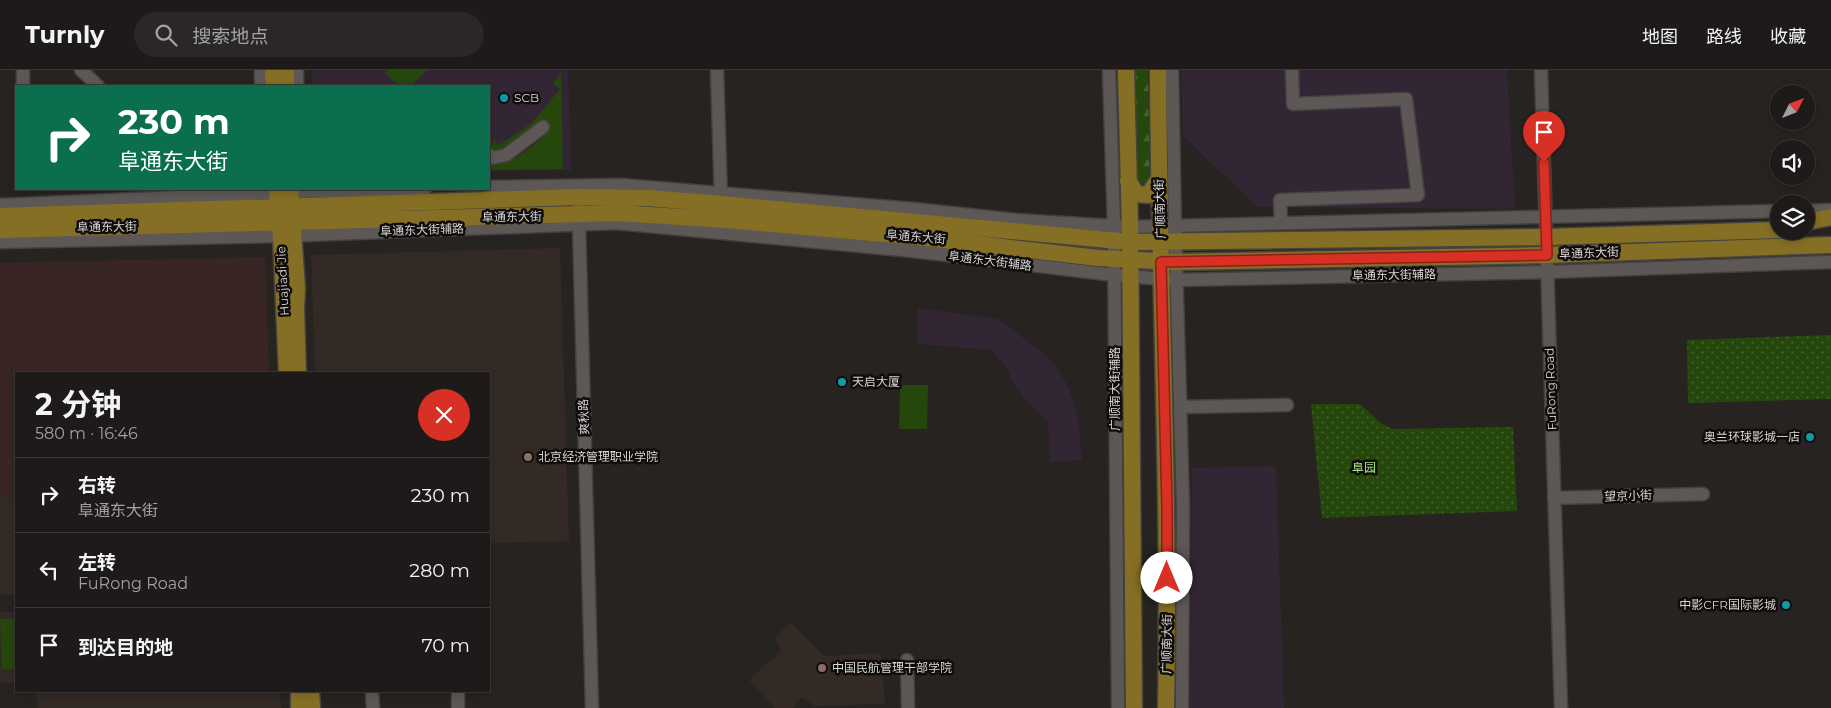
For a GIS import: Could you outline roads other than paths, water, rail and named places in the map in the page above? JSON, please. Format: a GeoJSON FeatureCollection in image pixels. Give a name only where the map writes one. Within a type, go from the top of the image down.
{"type":"FeatureCollection","features":[{"type":"Feature","properties":{"kind":"main road"},"geometry":{"type":"LineString","coordinates":[[273,70],[274,85]]}},
{"type":"Feature","properties":{"kind":"main road"},"geometry":{"type":"LineString","coordinates":[[286,70],[286,85]]}},
{"type":"Feature","properties":{"kind":"main road"},"geometry":{"type":"LineString","coordinates":[[1126,70],[1128,181],[1122,234],[1122,268],[1134,708]]}},
{"type":"Feature","properties":{"kind":"main road","name":"广顺南大街"},"geometry":{"type":"LineString","coordinates":[[1158,70],[1159,179],[1168,233],[1166,708]]}},
{"type":"Feature","properties":{"kind":"main road"},"geometry":{"type":"LineString","coordinates":[[1128,181],[1137,194],[1148,194],[1159,179]]}},
{"type":"Feature","properties":{"kind":"main road","name":"阜通东大街"},"geometry":{"type":"LineString","coordinates":[[0,216],[283,194],[578,191],[648,198],[721,198],[1122,234],[1546,237],[1770,230]]}},
{"type":"Feature","properties":{"kind":"main road","name":"Huajiadi Jie"},"geometry":{"type":"LineString","coordinates":[[283,194],[286,229],[287,372]]}},
{"type":"Feature","properties":{"kind":"main road","name":"阜通东大街"},"geometry":{"type":"LineString","coordinates":[[0,230],[286,229],[578,220],[618,213],[916,237],[1122,268],[1168,271],[1831,245]]}},
{"type":"Feature","properties":{"kind":"main road"},"geometry":{"type":"LineString","coordinates":[[1815,220],[1831,217]]}},
{"type":"Feature","properties":{"kind":"main road"},"geometry":{"type":"LineString","coordinates":[[1815,229],[1831,228]]}},
{"type":"Feature","properties":{"kind":"main road","name":"Huajiadi Jie"},"geometry":{"type":"LineString","coordinates":[[286,229],[297,288],[298,372]]}},
{"type":"Feature","properties":{"kind":"main road"},"geometry":{"type":"LineString","coordinates":[[1769,248],[1831,255]]}},
{"type":"Feature","properties":{"kind":"main road"},"geometry":{"type":"LineString","coordinates":[[299,692],[299,708]]}},
{"type":"Feature","properties":{"kind":"main road"},"geometry":{"type":"LineString","coordinates":[[311,692],[312,708]]}},
{"type":"Feature","properties":{"kind":"street"},"geometry":{"type":"LineString","coordinates":[[23,70],[23,85]]}},
{"type":"Feature","properties":{"kind":"street"},"geometry":{"type":"LineString","coordinates":[[81,70],[97,85]]}},
{"type":"Feature","properties":{"kind":"street"},"geometry":{"type":"LineString","coordinates":[[261,70],[261,85]]}},
{"type":"Feature","properties":{"kind":"street"},"geometry":{"type":"LineString","coordinates":[[297,70],[297,85]]}},
{"type":"Feature","properties":{"kind":"street"},"geometry":{"type":"LineString","coordinates":[[718,70],[721,198]]}},
{"type":"Feature","properties":{"kind":"street"},"geometry":{"type":"LineString","coordinates":[[1110,70],[1122,234]]}},
{"type":"Feature","properties":{"kind":"street"},"geometry":{"type":"LineString","coordinates":[[1172,70],[1168,233],[1281,223],[1770,211]]}},
{"type":"Feature","properties":{"kind":"street"},"geometry":{"type":"LineString","coordinates":[[1281,223],[1280,200],[1418,195],[1406,99],[1293,104],[1292,70]]}},
{"type":"Feature","properties":{"kind":"street","name":"FuRong Road"},"geometry":{"type":"LineString","coordinates":[[1541,70],[1561,708]]}},
{"type":"Feature","properties":{"kind":"street"},"geometry":{"type":"LineString","coordinates":[[490,156],[493,158],[506,155],[543,127]]}},
{"type":"Feature","properties":{"kind":"street"},"geometry":{"type":"LineString","coordinates":[[490,187],[578,191]]}},
{"type":"Feature","properties":{"kind":"street"},"geometry":{"type":"LineString","coordinates":[[0,205],[397,190]]}},
{"type":"Feature","properties":{"kind":"street","name":"爽秋路"},"geometry":{"type":"LineString","coordinates":[[578,191],[592,708]]}},
{"type":"Feature","properties":{"kind":"street"},"geometry":{"type":"LineString","coordinates":[[1815,210],[1831,210]]}},
{"type":"Feature","properties":{"kind":"street"},"geometry":{"type":"LineString","coordinates":[[0,242],[286,229]]}},
{"type":"Feature","properties":{"kind":"street","name":"阜通东大街辅路"},"geometry":{"type":"LineString","coordinates":[[1168,271],[1547,272],[1831,262]]}},
{"type":"Feature","properties":{"kind":"street","name":"广顺南大街辅路"},"geometry":{"type":"LineString","coordinates":[[1118,708],[1122,268]]}},
{"type":"Feature","properties":{"kind":"street"},"geometry":{"type":"LineString","coordinates":[[1168,271],[1180,407],[1183,506],[1182,708]]}},
{"type":"Feature","properties":{"kind":"street"},"geometry":{"type":"LineString","coordinates":[[1180,407],[1287,405]]}},
{"type":"Feature","properties":{"kind":"street","name":"望京小街"},"geometry":{"type":"LineString","coordinates":[[1554,498],[1703,494]]}},
{"type":"Feature","properties":{"kind":"street"},"geometry":{"type":"LineString","coordinates":[[907,660],[908,708]]}},
{"type":"Feature","properties":{"kind":"street"},"geometry":{"type":"LineString","coordinates":[[372,692],[373,708]]}},
{"type":"Feature","properties":{"kind":"street"},"geometry":{"type":"LineString","coordinates":[[458,692],[458,708]]}},
{"type":"Feature","properties":{"kind":"place","name":"SCB"},"geometry":{"type":"Point","coordinates":[504,98]}},
{"type":"Feature","properties":{"kind":"place","name":"天启大厦"},"geometry":{"type":"Point","coordinates":[842,382]}},
{"type":"Feature","properties":{"kind":"place","name":"奥兰环球影城一店"},"geometry":{"type":"Point","coordinates":[1810,437]}},
{"type":"Feature","properties":{"kind":"place","name":"北京经济管理职业学院"},"geometry":{"type":"Point","coordinates":[528,457]}},
{"type":"Feature","properties":{"kind":"place","name":"中影CFR国际影城"},"geometry":{"type":"Point","coordinates":[1786,605]}},
{"type":"Feature","properties":{"kind":"place","name":"中国民航管理干部学院"},"geometry":{"type":"Point","coordinates":[822,668]}},
{"type":"Feature","properties":{"kind":"park label","name":"阜园"},"geometry":{"type":"Point","coordinates":[1364,468]}}]}
